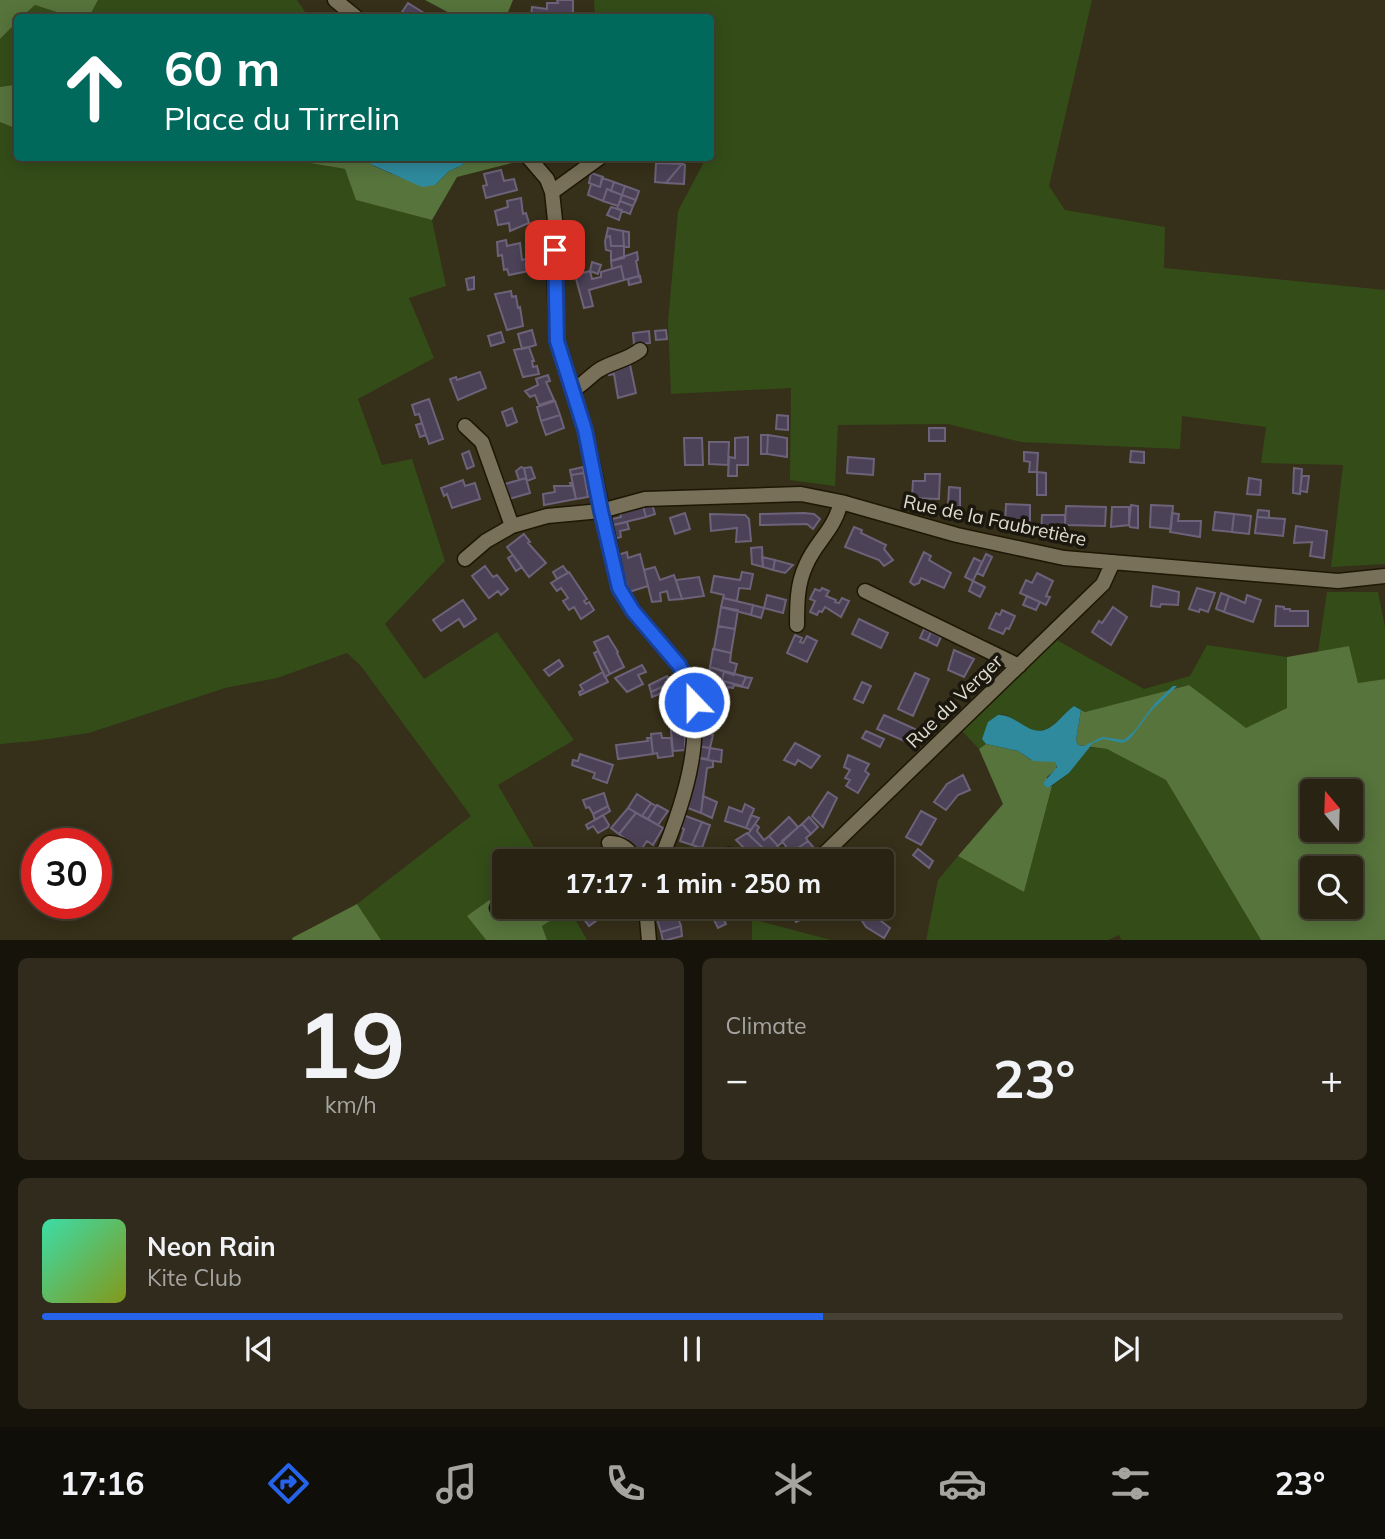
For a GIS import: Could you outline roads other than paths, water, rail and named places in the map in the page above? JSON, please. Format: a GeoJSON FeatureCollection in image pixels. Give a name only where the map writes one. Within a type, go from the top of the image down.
{"type":"FeatureCollection","features":[{"type":"Feature","properties":{"kind":"street"},"geometry":{"type":"LineString","coordinates":[[335,0],[351,14]]}},
{"type":"Feature","properties":{"kind":"street"},"geometry":{"type":"LineString","coordinates":[[532,161],[547,179],[552,192],[556,230],[557,341],[585,430],[619,588],[633,611],[669,652],[689,685],[695,717],[692,751],[682,808],[665,849]]}},
{"type":"Feature","properties":{"kind":"street"},"geometry":{"type":"LineString","coordinates":[[552,192],[595,161]]}},
{"type":"Feature","properties":{"kind":"street"},"geometry":{"type":"LineString","coordinates":[[573,390],[587,382],[598,370],[640,350]]}},
{"type":"Feature","properties":{"kind":"street"},"geometry":{"type":"LineString","coordinates":[[465,426],[482,442],[512,526]]}},
{"type":"Feature","properties":{"kind":"street","name":"Rue de la Faubretière"},"geometry":{"type":"LineString","coordinates":[[465,559],[486,541],[512,526],[547,516],[601,511],[645,499],[802,494],[841,502],[970,538],[1065,558],[1338,581],[1385,576]]}},
{"type":"Feature","properties":{"kind":"street"},"geometry":{"type":"LineString","coordinates":[[797,625],[797,595],[806,564],[837,519],[841,502]]}},
{"type":"Feature","properties":{"kind":"street","name":"Rue du Verger"},"geometry":{"type":"LineString","coordinates":[[828,849],[1103,584],[1113,562]]}},
{"type":"Feature","properties":{"kind":"street"},"geometry":{"type":"LineString","coordinates":[[865,591],[1019,666]]}},
{"type":"Feature","properties":{"kind":"street"},"geometry":{"type":"LineString","coordinates":[[609,843],[616,843],[626,849]]}},
{"type":"Feature","properties":{"kind":"street"},"geometry":{"type":"LineString","coordinates":[[647,919],[649,940]]}},
{"type":"Feature","properties":{"kind":"water"},"geometry":{"type":"Polygon","coordinates":[[[372,161],[462,161],[463,165],[449,171],[435,185],[422,187],[370,164],[372,161]]]}},
{"type":"Feature","properties":{"kind":"water"},"geometry":{"type":"Polygon","coordinates":[[[1173,686],[1177,686],[1152,710],[1129,740],[1122,743],[1104,739],[1093,743],[1069,773],[1048,788],[1044,782],[1057,767],[1055,762],[1033,761],[1018,751],[986,744],[982,739],[988,722],[998,715],[1042,731],[1053,726],[1074,706],[1081,710],[1076,740],[1078,745],[1084,746],[1102,737],[1124,740],[1173,686]]]}}]}
